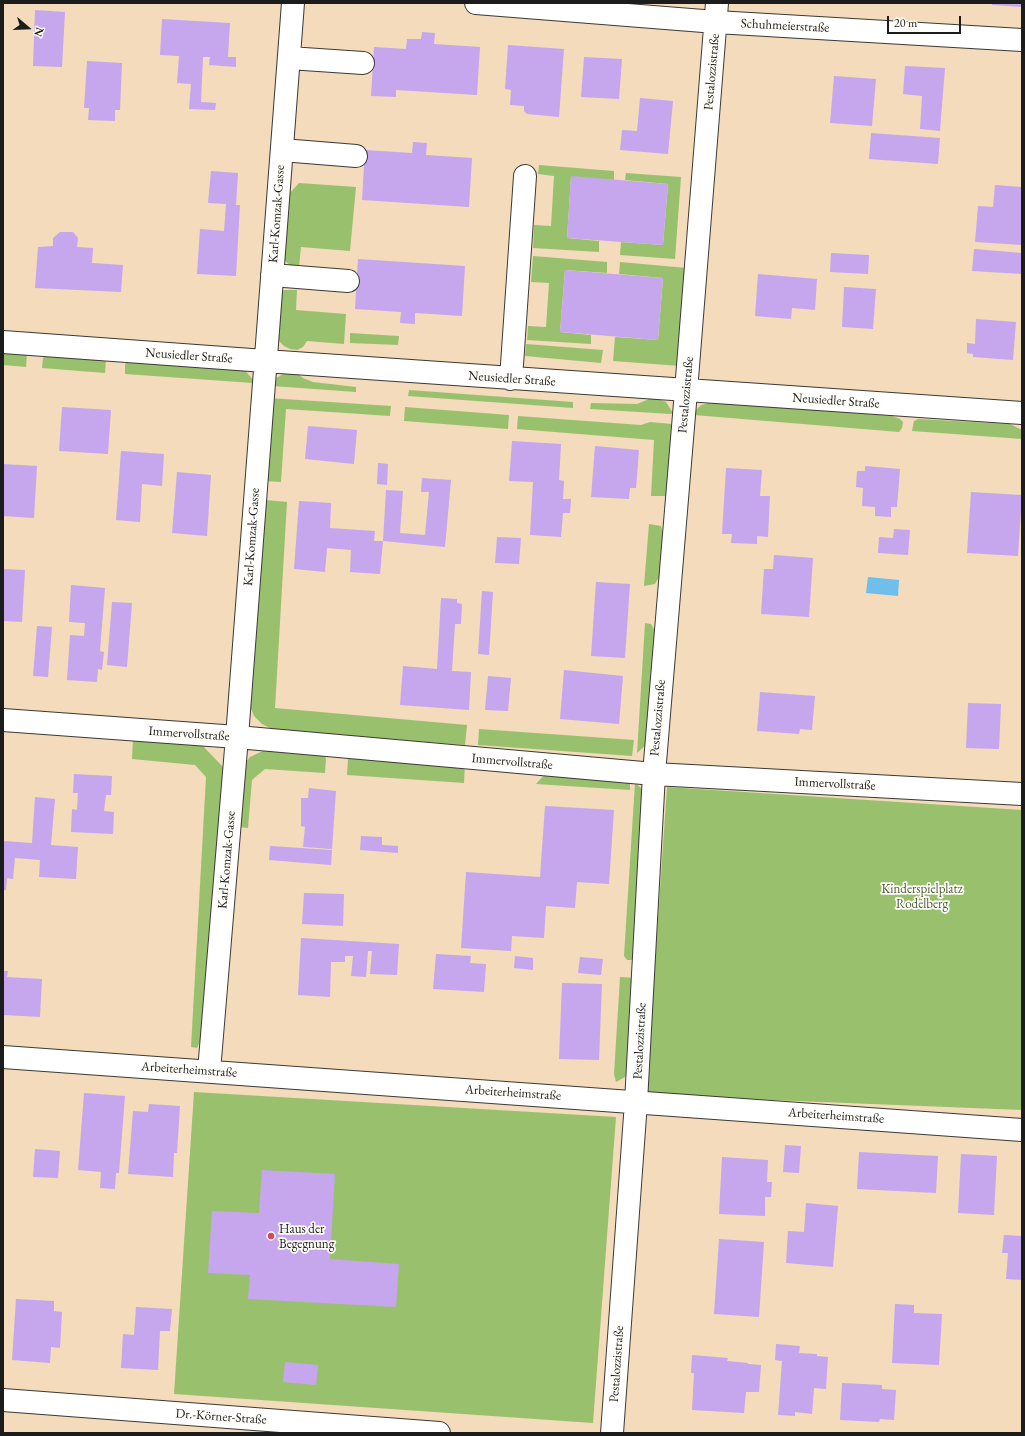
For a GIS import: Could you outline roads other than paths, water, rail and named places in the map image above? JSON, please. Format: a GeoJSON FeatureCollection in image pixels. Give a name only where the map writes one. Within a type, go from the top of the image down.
{"type":"FeatureCollection","features":[{"type":"Feature","properties":{"kind":"street","name":"Karl-Komzak-Gasse"},"geometry":{"type":"LineString","coordinates":[[210,1071],[293,3]]}},
{"type":"Feature","properties":{"kind":"street","name":"Schuhmeierstraße"},"geometry":{"type":"LineString","coordinates":[[476,3],[716,12],[1022,40]]}},
{"type":"Feature","properties":{"kind":"street","name":"Pestalozzistraße"},"geometry":{"type":"LineString","coordinates":[[612,1433],[636,1102],[654,774],[716,12]]}},
{"type":"Feature","properties":{"kind":"street"},"geometry":{"type":"LineString","coordinates":[[289,58],[363,63]]}},
{"type":"Feature","properties":{"kind":"street"},"geometry":{"type":"LineString","coordinates":[[282,150],[356,156]]}},
{"type":"Feature","properties":{"kind":"street"},"geometry":{"type":"LineString","coordinates":[[511,379],[525,176]]}},
{"type":"Feature","properties":{"kind":"street"},"geometry":{"type":"LineString","coordinates":[[272,275],[348,281]]}},
{"type":"Feature","properties":{"kind":"street","name":"Neusiedler Straße"},"geometry":{"type":"LineString","coordinates":[[3,342],[1022,414]]}},
{"type":"Feature","properties":{"kind":"street","name":"Immervollstraße"},"geometry":{"type":"LineString","coordinates":[[3,720],[237,738],[654,774],[1022,794]]}},
{"type":"Feature","properties":{"kind":"street","name":"Arbeiterheimstraße"},"geometry":{"type":"LineString","coordinates":[[3,1056],[1022,1130]]}},
{"type":"Feature","properties":{"kind":"street","name":"Dr.-Körner-Straße"},"geometry":{"type":"LineString","coordinates":[[3,1400],[439,1433]]}},
{"type":"Feature","properties":{"kind":"water"},"geometry":{"type":"Polygon","coordinates":[[[868,577],[899,580],[898,596],[866,593],[868,577]]]}},
{"type":"Feature","properties":{"kind":"place","name":"Haus der Begegnung"},"geometry":{"type":"Point","coordinates":[271,1236]}},
{"type":"Feature","properties":{"kind":"park label","name":"Kinderspielplatz Rodelberg"},"geometry":{"type":"Point","coordinates":[922,896]}}]}
